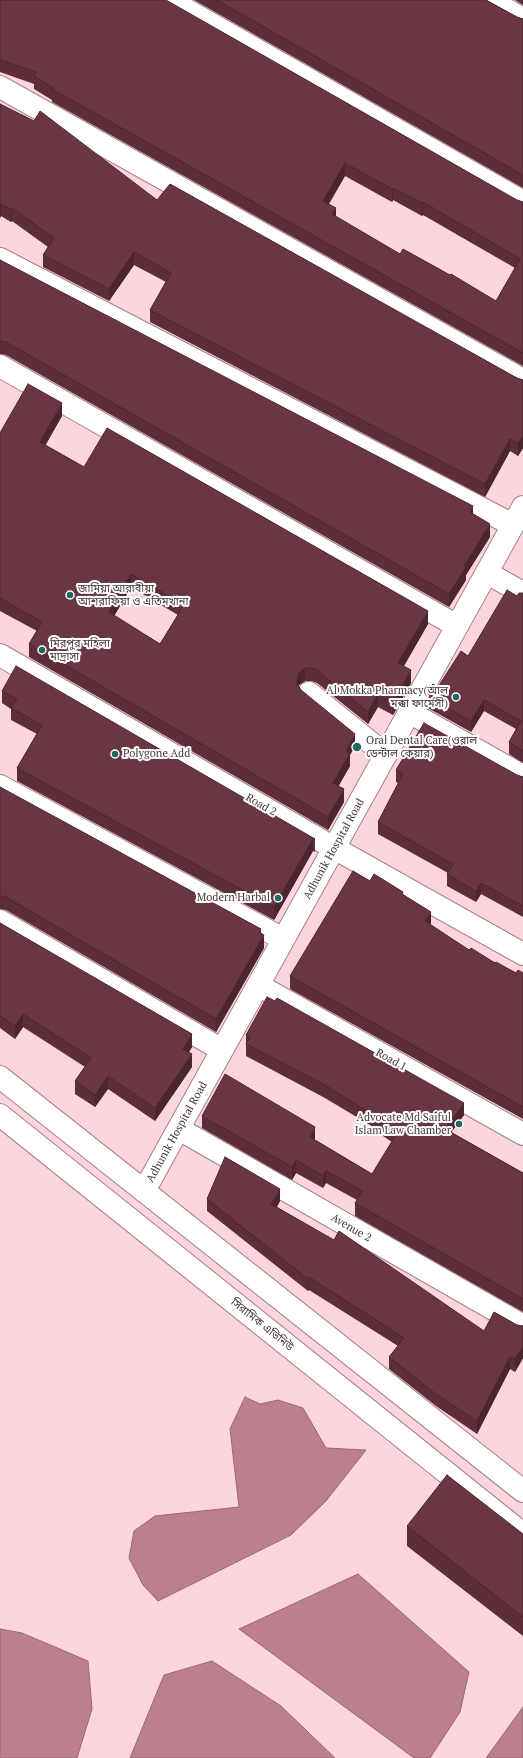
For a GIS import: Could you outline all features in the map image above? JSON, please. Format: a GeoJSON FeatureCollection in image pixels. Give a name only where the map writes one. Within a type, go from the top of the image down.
{"type":"FeatureCollection","features":[{"type":"Feature","properties":{"kind":"street"},"geometry":{"type":"LineString","coordinates":[[169,0],[523,202]]}},
{"type":"Feature","properties":{"kind":"street"},"geometry":{"type":"LineString","coordinates":[[489,0],[523,19]]}},
{"type":"Feature","properties":{"kind":"street"},"geometry":{"type":"LineString","coordinates":[[3,95],[523,380]]}},
{"type":"Feature","properties":{"kind":"street"},"geometry":{"type":"LineString","coordinates":[[0,260],[518,516]]}},
{"type":"Feature","properties":{"kind":"street"},"geometry":{"type":"LineString","coordinates":[[0,366],[458,626]]}},
{"type":"Feature","properties":{"kind":"street","name":"Adhunik Hospital Road"},"geometry":{"type":"LineString","coordinates":[[144,1191],[180,1129],[283,939],[518,516]]}},
{"type":"Feature","properties":{"kind":"street"},"geometry":{"type":"LineString","coordinates":[[487,573],[523,593]]}},
{"type":"Feature","properties":{"kind":"street","name":"Road 2"},"geometry":{"type":"LineString","coordinates":[[0,655],[334,848],[523,954]]}},
{"type":"Feature","properties":{"kind":"street"},"geometry":{"type":"LineString","coordinates":[[309,693],[386,754]]}},
{"type":"Feature","properties":{"kind":"street"},"geometry":{"type":"LineString","coordinates":[[409,712],[523,776]]}},
{"type":"Feature","properties":{"kind":"street"},"geometry":{"type":"LineString","coordinates":[[0,786],[283,939]]}},
{"type":"Feature","properties":{"kind":"street"},"geometry":{"type":"LineString","coordinates":[[0,921],[222,1050]]}},
{"type":"Feature","properties":{"kind":"street","name":"Road 1"},"geometry":{"type":"LineString","coordinates":[[258,985],[523,1134]]}},
{"type":"Feature","properties":{"kind":"street"},"geometry":{"type":"LineString","coordinates":[[0,1077],[521,1484]]}},
{"type":"Feature","properties":{"kind":"street","name":"সিরামিক এভিনিউ"},"geometry":{"type":"LineString","coordinates":[[0,1115],[523,1534]]}},
{"type":"Feature","properties":{"kind":"street","name":"Avenue 2"},"geometry":{"type":"LineString","coordinates":[[180,1129],[523,1326]]}},
{"type":"Feature","properties":{"kind":"shaded area"},"geometry":{"type":"Polygon","coordinates":[[[245,1397],[260,1404],[278,1400],[303,1408],[326,1448],[366,1450],[326,1501],[291,1535],[158,1601],[143,1585],[129,1558],[134,1531],[155,1516],[239,1507],[230,1429],[245,1397]]]}},
{"type":"Feature","properties":{"kind":"shaded area"},"geometry":{"type":"Polygon","coordinates":[[[358,1574],[469,1672],[460,1712],[430,1758],[414,1758],[239,1629],[358,1574]]]}},
{"type":"Feature","properties":{"kind":"shaded area"},"geometry":{"type":"Polygon","coordinates":[[[0,1629],[22,1633],[88,1661],[92,1709],[77,1758],[0,1758],[0,1629]]]}},
{"type":"Feature","properties":{"kind":"shaded area"},"geometry":{"type":"Polygon","coordinates":[[[212,1661],[281,1706],[335,1758],[130,1758],[164,1675],[212,1661]]]}},
{"type":"Feature","properties":{"kind":"shaded area"},"geometry":{"type":"Polygon","coordinates":[[[523,1707],[523,1758],[486,1758],[523,1707]]]}},
{"type":"Feature","properties":{"kind":"building"},"geometry":{"type":"Polygon","coordinates":[[[0,0],[166,0],[517,200],[523,202],[523,353],[52,89],[53,88],[34,76],[36,72],[0,60],[0,0]],[[345,163],[323,201],[336,208],[332,214],[400,254],[403,249],[450,275],[451,274],[496,301],[520,259],[423,202],[422,203],[393,188],[392,189],[345,163]]]}},
{"type":"Feature","properties":{"kind":"building"},"geometry":{"type":"Polygon","coordinates":[[[217,0],[486,0],[523,19],[523,175],[217,0]]]}},
{"type":"Feature","properties":{"kind":"building"},"geometry":{"type":"Polygon","coordinates":[[[0,104],[34,121],[40,111],[157,200],[170,184],[523,380],[523,435],[518,443],[510,439],[485,484],[150,310],[171,273],[134,252],[109,289],[43,255],[54,238],[12,208],[11,210],[1,204],[0,205],[0,104]]]}},
{"type":"Feature","properties":{"kind":"building"},"geometry":{"type":"Polygon","coordinates":[[[0,260],[473,506],[470,512],[490,524],[464,566],[466,567],[449,594],[6,342],[0,341],[0,260]]]}},
{"type":"Feature","properties":{"kind":"building"},"geometry":{"type":"Polygon","coordinates":[[[28,384],[62,403],[40,442],[84,467],[107,428],[428,611],[398,663],[411,670],[393,703],[378,694],[368,712],[317,670],[305,668],[299,673],[297,684],[301,690],[355,734],[346,751],[350,753],[333,783],[344,789],[328,817],[29,644],[42,622],[0,598],[0,433],[28,384]],[[131,574],[109,612],[160,644],[184,605],[131,574]]]}},
{"type":"Feature","properties":{"kind":"building"},"geometry":{"type":"Polygon","coordinates":[[[507,590],[517,596],[519,593],[523,593],[523,751],[509,742],[521,721],[484,700],[471,721],[426,696],[433,684],[438,687],[461,651],[468,656],[507,590]]]}},
{"type":"Feature","properties":{"kind":"building"},"geometry":{"type":"Polygon","coordinates":[[[16,666],[315,839],[313,839],[274,907],[17,768],[42,725],[11,708],[17,699],[2,691],[16,666]]]}},
{"type":"Feature","properties":{"kind":"building"},"geometry":{"type":"Polygon","coordinates":[[[424,723],[523,777],[523,906],[481,883],[476,891],[447,874],[453,864],[378,822],[403,774],[396,770],[424,723]]]}},
{"type":"Feature","properties":{"kind":"building"},"geometry":{"type":"Polygon","coordinates":[[[0,787],[261,929],[259,932],[264,935],[216,1019],[6,897],[0,896],[0,787]]]}},
{"type":"Feature","properties":{"kind":"building"},"geometry":{"type":"Polygon","coordinates":[[[353,871],[370,881],[374,874],[431,912],[425,921],[469,950],[471,948],[495,963],[496,962],[516,973],[518,970],[523,973],[523,1107],[290,976],[353,871]]]}},
{"type":"Feature","properties":{"kind":"building"},"geometry":{"type":"Polygon","coordinates":[[[0,923],[192,1034],[183,1049],[192,1054],[155,1108],[108,1076],[95,1095],[75,1081],[91,1058],[23,1014],[15,1026],[0,1016],[0,923]]]}},
{"type":"Feature","properties":{"kind":"building"},"geometry":{"type":"Polygon","coordinates":[[[267,997],[275,1001],[277,998],[464,1103],[445,1129],[523,1173],[523,1299],[355,1203],[363,1191],[326,1171],[323,1176],[296,1160],[292,1167],[202,1116],[225,1074],[315,1127],[310,1137],[372,1174],[397,1133],[380,1122],[381,1120],[325,1085],[246,1044],[250,1037],[246,1035],[267,997]]]}},
{"type":"Feature","properties":{"kind":"building"},"geometry":{"type":"Polygon","coordinates":[[[225,1157],[280,1189],[271,1204],[334,1240],[339,1231],[484,1331],[494,1312],[517,1325],[523,1326],[523,1346],[515,1359],[510,1357],[477,1421],[436,1394],[389,1357],[404,1338],[309,1277],[308,1279],[207,1199],[225,1157]]]}},
{"type":"Feature","properties":{"kind":"building"},"geometry":{"type":"Polygon","coordinates":[[[447,1475],[523,1534],[523,1617],[407,1526],[447,1475]]]}},
{"type":"Feature","properties":{"kind":"place","name":"জামিয়া আরাবীয়া আশরাফিয়া ও এতিমখানা"},"geometry":{"type":"Point","coordinates":[70,595]}},
{"type":"Feature","properties":{"kind":"place","name":"মিরপুর মহিলা মাদ্রাসা"},"geometry":{"type":"Point","coordinates":[42,650]}},
{"type":"Feature","properties":{"kind":"place","name":"Al Mokka Pharmacy(আল মক্কা ফার্মেসী)"},"geometry":{"type":"Point","coordinates":[456,697]}},
{"type":"Feature","properties":{"kind":"place","name":"Oral Dental Care(ওরাল ডেন্টাল কেয়ার)"},"geometry":{"type":"Point","coordinates":[357,747]}},
{"type":"Feature","properties":{"kind":"place","name":"Polygone Add"},"geometry":{"type":"Point","coordinates":[115,754]}},
{"type":"Feature","properties":{"kind":"place","name":"Modern Harbal"},"geometry":{"type":"Point","coordinates":[278,898]}},
{"type":"Feature","properties":{"kind":"place","name":"Advocate Md Saiful Islam Law Chamber"},"geometry":{"type":"Point","coordinates":[459,1124]}}]}
